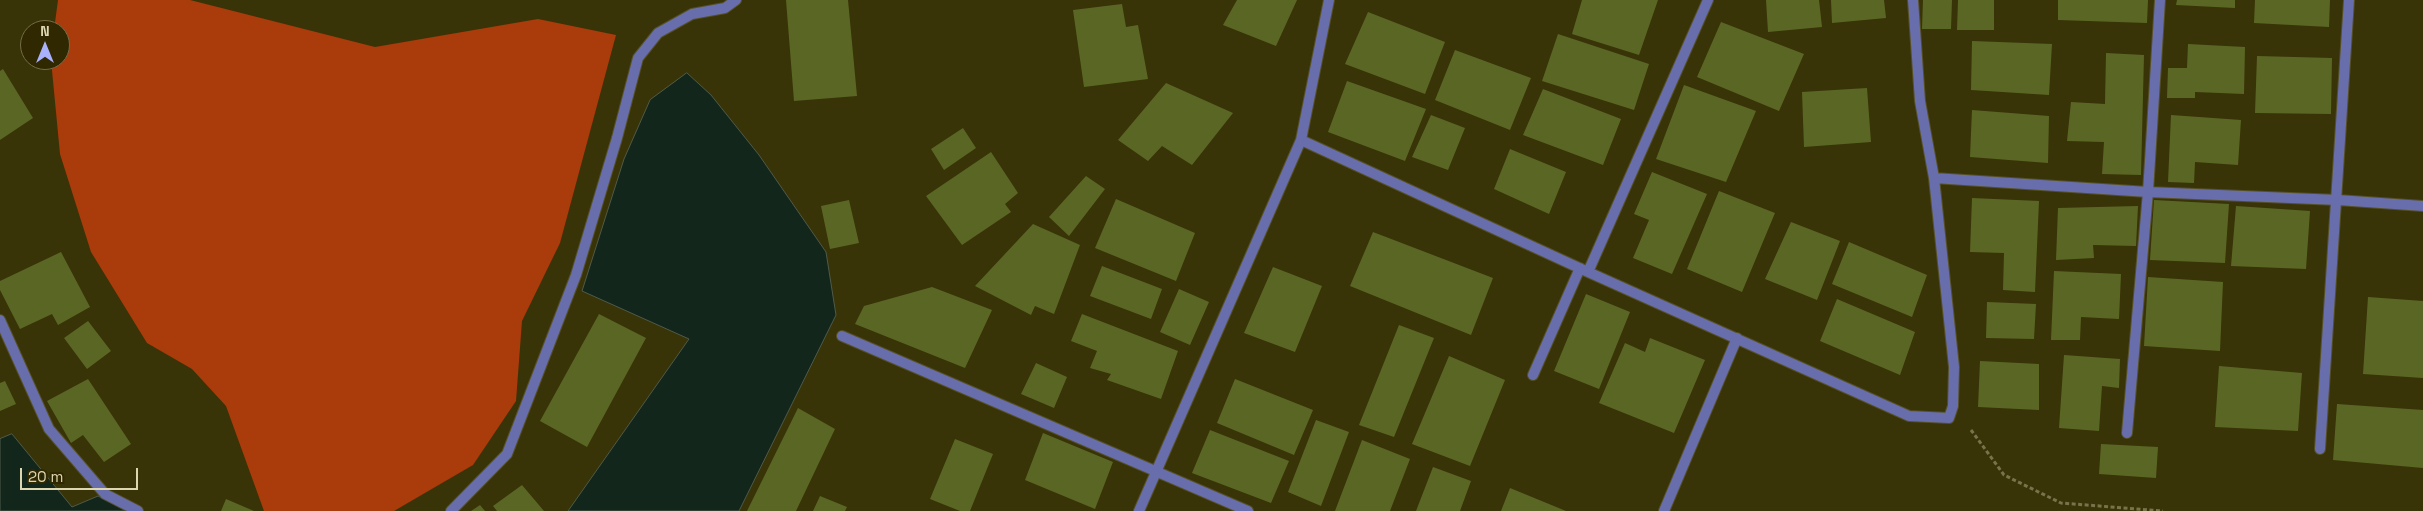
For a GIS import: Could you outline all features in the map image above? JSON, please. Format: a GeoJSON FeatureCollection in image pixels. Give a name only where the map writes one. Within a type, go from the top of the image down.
{"type":"FeatureCollection","features":[{"type":"Feature","properties":{"kind":"street"},"geometry":{"type":"LineString","coordinates":[[450,511],[507,454],[576,275],[617,138],[638,58],[658,33],[692,14],[725,8],[736,0]]}},
{"type":"Feature","properties":{"kind":"street"},"geometry":{"type":"LineString","coordinates":[[1139,511],[1155,470],[1301,140],[1329,0]]}},
{"type":"Feature","properties":{"kind":"street"},"geometry":{"type":"LineString","coordinates":[[1533,375],[1584,270],[1708,0]]}},
{"type":"Feature","properties":{"kind":"street"},"geometry":{"type":"LineString","coordinates":[[1301,140],[1909,416],[1949,418],[1953,406],[1954,367],[1934,178],[1920,102],[1912,0]]}},
{"type":"Feature","properties":{"kind":"street"},"geometry":{"type":"LineString","coordinates":[[2127,432],[2148,192],[2160,0]]}},
{"type":"Feature","properties":{"kind":"street"},"geometry":{"type":"LineString","coordinates":[[2320,449],[2338,200],[2349,0]]}},
{"type":"Feature","properties":{"kind":"street"},"geometry":{"type":"LineString","coordinates":[[1934,178],[2148,192],[2338,200],[2423,206]]}},
{"type":"Feature","properties":{"kind":"street"},"geometry":{"type":"LineString","coordinates":[[0,320],[49,429],[105,494],[138,511]]}},
{"type":"Feature","properties":{"kind":"street"},"geometry":{"type":"LineString","coordinates":[[842,336],[1248,511]]}},
{"type":"Feature","properties":{"kind":"street"},"geometry":{"type":"LineString","coordinates":[[1664,511],[1737,338]]}},
{"type":"Feature","properties":{"kind":"path"},"geometry":{"type":"LineString","coordinates":[[1953,406],[2004,475],[2061,503],[2163,511]]}},
{"type":"Feature","properties":{"kind":"shaded area"},"geometry":{"type":"Polygon","coordinates":[[[58,0],[190,0],[375,47],[538,19],[616,35],[560,243],[522,321],[516,401],[473,465],[394,511],[264,511],[226,406],[192,369],[147,343],[91,252],[60,154],[52,70],[70,70],[70,20],[55,20],[58,0]]]}},
{"type":"Feature","properties":{"kind":"shaded area"},"geometry":{"type":"Polygon","coordinates":[[[687,73],[711,95],[759,155],[826,252],[836,315],[739,511],[568,511],[689,339],[582,291],[624,159],[650,100],[687,73]]]}},
{"type":"Feature","properties":{"kind":"shaded area"},"geometry":{"type":"Polygon","coordinates":[[[12,434],[72,507],[98,496],[127,511],[0,511],[0,439],[12,434]]]}},
{"type":"Feature","properties":{"kind":"building"},"geometry":{"type":"Polygon","coordinates":[[[786,0],[848,0],[857,96],[794,101],[786,0]]]}},
{"type":"Feature","properties":{"kind":"building"},"geometry":{"type":"Polygon","coordinates":[[[1237,0],[1297,0],[1276,46],[1223,25],[1237,0]]]}},
{"type":"Feature","properties":{"kind":"building"},"geometry":{"type":"Polygon","coordinates":[[[1582,0],[1658,0],[1639,55],[1572,34],[1582,0]]]}},
{"type":"Feature","properties":{"kind":"building"},"geometry":{"type":"Polygon","coordinates":[[[1766,0],[1819,0],[1822,27],[1768,32],[1766,0]]]}},
{"type":"Feature","properties":{"kind":"building"},"geometry":{"type":"Polygon","coordinates":[[[1831,0],[1884,0],[1886,18],[1832,23],[1831,0]]]}},
{"type":"Feature","properties":{"kind":"building"},"geometry":{"type":"Polygon","coordinates":[[[1923,0],[1952,0],[1951,29],[1922,29],[1923,0]]]}},
{"type":"Feature","properties":{"kind":"building"},"geometry":{"type":"Polygon","coordinates":[[[1958,0],[1994,0],[1994,30],[1957,30],[1958,0]]]}},
{"type":"Feature","properties":{"kind":"building"},"geometry":{"type":"Polygon","coordinates":[[[2058,0],[2148,0],[2147,23],[2058,20],[2058,0]]]}},
{"type":"Feature","properties":{"kind":"building"},"geometry":{"type":"Polygon","coordinates":[[[2177,0],[2235,0],[2235,8],[2176,5],[2177,0]]]}},
{"type":"Feature","properties":{"kind":"building"},"geometry":{"type":"Polygon","coordinates":[[[2255,0],[2330,0],[2329,27],[2254,23],[2255,0]]]}},
{"type":"Feature","properties":{"kind":"building"},"geometry":{"type":"Polygon","coordinates":[[[1122,4],[1126,27],[1138,25],[1148,79],[1084,87],[1073,10],[1122,4]]]}},
{"type":"Feature","properties":{"kind":"building"},"geometry":{"type":"Polygon","coordinates":[[[1368,12],[1445,42],[1425,94],[1345,64],[1368,12]]]}},
{"type":"Feature","properties":{"kind":"building"},"geometry":{"type":"Polygon","coordinates":[[[1721,22],[1804,54],[1779,111],[1697,77],[1721,22]]]}},
{"type":"Feature","properties":{"kind":"building"},"geometry":{"type":"Polygon","coordinates":[[[1558,34],[1649,64],[1634,110],[1542,81],[1558,34]]]}},
{"type":"Feature","properties":{"kind":"building"},"geometry":{"type":"Polygon","coordinates":[[[1972,41],[2052,44],[2049,95],[1971,90],[1972,41]]]}},
{"type":"Feature","properties":{"kind":"building"},"geometry":{"type":"Polygon","coordinates":[[[2188,44],[2245,47],[2244,94],[2195,92],[2195,98],[2167,98],[2168,68],[2187,68],[2188,44]]]}},
{"type":"Feature","properties":{"kind":"building"},"geometry":{"type":"Polygon","coordinates":[[[1455,50],[1531,78],[1510,130],[1435,100],[1455,50]]]}},
{"type":"Feature","properties":{"kind":"building"},"geometry":{"type":"Polygon","coordinates":[[[2106,53],[2144,55],[2141,175],[2102,174],[2104,142],[2067,141],[2071,102],[2105,104],[2106,53]]]}},
{"type":"Feature","properties":{"kind":"building"},"geometry":{"type":"Polygon","coordinates":[[[2257,56],[2332,58],[2331,114],[2255,113],[2257,56]]]}},
{"type":"Feature","properties":{"kind":"building"},"geometry":{"type":"Polygon","coordinates":[[[3,69],[33,118],[0,140],[0,71],[3,69]]]}},
{"type":"Feature","properties":{"kind":"building"},"geometry":{"type":"Polygon","coordinates":[[[1347,81],[1426,109],[1405,161],[1328,132],[1347,81]]]}},
{"type":"Feature","properties":{"kind":"building"},"geometry":{"type":"Polygon","coordinates":[[[1166,83],[1233,113],[1192,165],[1162,146],[1148,161],[1118,140],[1166,83]]]}},
{"type":"Feature","properties":{"kind":"building"},"geometry":{"type":"Polygon","coordinates":[[[1684,85],[1756,111],[1726,182],[1656,159],[1684,85]]]}},
{"type":"Feature","properties":{"kind":"building"},"geometry":{"type":"Polygon","coordinates":[[[1867,88],[1871,142],[1804,147],[1802,92],[1867,88]]]}},
{"type":"Feature","properties":{"kind":"building"},"geometry":{"type":"Polygon","coordinates":[[[1543,89],[1621,119],[1603,165],[1523,135],[1543,89]]]}},
{"type":"Feature","properties":{"kind":"building"},"geometry":{"type":"Polygon","coordinates":[[[1972,110],[2049,116],[2048,163],[1970,157],[1972,110]]]}},
{"type":"Feature","properties":{"kind":"building"},"geometry":{"type":"Polygon","coordinates":[[[1431,115],[1465,128],[1448,170],[1412,157],[1431,115]]]}},
{"type":"Feature","properties":{"kind":"building"},"geometry":{"type":"Polygon","coordinates":[[[2171,115],[2241,120],[2238,165],[2195,162],[2194,183],[2168,182],[2171,115]]]}},
{"type":"Feature","properties":{"kind":"building"},"geometry":{"type":"Polygon","coordinates":[[[963,128],[976,148],[944,170],[931,149],[963,128]]]}},
{"type":"Feature","properties":{"kind":"building"},"geometry":{"type":"Polygon","coordinates":[[[1510,149],[1566,172],[1549,214],[1494,189],[1510,149]]]}},
{"type":"Feature","properties":{"kind":"building"},"geometry":{"type":"Polygon","coordinates":[[[991,152],[1018,193],[1005,204],[1011,212],[962,245],[926,196],[991,152]]]}},
{"type":"Feature","properties":{"kind":"building"},"geometry":{"type":"Polygon","coordinates":[[[1652,172],[1707,194],[1672,274],[1633,258],[1649,220],[1634,214],[1652,172]]]}},
{"type":"Feature","properties":{"kind":"building"},"geometry":{"type":"Polygon","coordinates":[[[1086,176],[1105,189],[1069,236],[1049,217],[1086,176]]]}},
{"type":"Feature","properties":{"kind":"building"},"geometry":{"type":"Polygon","coordinates":[[[1719,191],[1775,213],[1742,292],[1687,269],[1719,191]]]}},
{"type":"Feature","properties":{"kind":"building"},"geometry":{"type":"Polygon","coordinates":[[[1972,198],[2039,201],[2035,292],[2003,290],[2004,253],[1970,252],[1972,198]]]}},
{"type":"Feature","properties":{"kind":"building"},"geometry":{"type":"Polygon","coordinates":[[[1116,199],[1195,233],[1176,281],[1095,248],[1116,199]]]}},
{"type":"Feature","properties":{"kind":"building"},"geometry":{"type":"Polygon","coordinates":[[[849,200],[859,243],[830,249],[821,206],[849,200]]]}},
{"type":"Feature","properties":{"kind":"building"},"geometry":{"type":"Polygon","coordinates":[[[2154,200],[2229,204],[2225,263],[2150,260],[2154,200]]]}},
{"type":"Feature","properties":{"kind":"building"},"geometry":{"type":"Polygon","coordinates":[[[2138,206],[2136,246],[2093,245],[2094,258],[2056,260],[2058,208],[2138,206]]]}},
{"type":"Feature","properties":{"kind":"building"},"geometry":{"type":"Polygon","coordinates":[[[2236,206],[2310,211],[2306,269],[2231,266],[2236,206]]]}},
{"type":"Feature","properties":{"kind":"building"},"geometry":{"type":"Polygon","coordinates":[[[1791,222],[1840,241],[1817,300],[1765,279],[1791,222]]]}},
{"type":"Feature","properties":{"kind":"building"},"geometry":{"type":"Polygon","coordinates":[[[1033,224],[1080,245],[1054,314],[1035,306],[1031,315],[975,286],[1033,224]]]}},
{"type":"Feature","properties":{"kind":"building"},"geometry":{"type":"Polygon","coordinates":[[[1373,232],[1493,278],[1471,335],[1350,286],[1373,232]]]}},
{"type":"Feature","properties":{"kind":"building"},"geometry":{"type":"Polygon","coordinates":[[[1849,242],[1927,275],[1912,317],[1832,284],[1849,242]]]}},
{"type":"Feature","properties":{"kind":"building"},"geometry":{"type":"Polygon","coordinates":[[[61,252],[90,307],[58,325],[52,314],[20,329],[0,290],[0,281],[61,252]]]}},
{"type":"Feature","properties":{"kind":"building"},"geometry":{"type":"Polygon","coordinates":[[[1102,266],[1162,289],[1151,319],[1090,296],[1102,266]]]}},
{"type":"Feature","properties":{"kind":"building"},"geometry":{"type":"Polygon","coordinates":[[[1273,267],[1322,286],[1295,352],[1244,333],[1273,267]]]}},
{"type":"Feature","properties":{"kind":"building"},"geometry":{"type":"Polygon","coordinates":[[[2054,271],[2121,274],[2119,319],[2081,317],[2080,340],[2051,340],[2054,271]]]}},
{"type":"Feature","properties":{"kind":"building"},"geometry":{"type":"Polygon","coordinates":[[[2148,277],[2223,282],[2220,351],[2144,346],[2148,277]]]}},
{"type":"Feature","properties":{"kind":"building"},"geometry":{"type":"Polygon","coordinates":[[[932,287],[992,310],[965,368],[855,324],[864,306],[932,287]]]}},
{"type":"Feature","properties":{"kind":"building"},"geometry":{"type":"Polygon","coordinates":[[[1179,289],[1209,302],[1190,345],[1160,332],[1179,289]]]}},
{"type":"Feature","properties":{"kind":"building"},"geometry":{"type":"Polygon","coordinates":[[[1586,294],[1630,312],[1599,389],[1554,371],[1586,294]]]}},
{"type":"Feature","properties":{"kind":"building"},"geometry":{"type":"Polygon","coordinates":[[[2368,297],[2423,301],[2423,378],[2363,374],[2368,297]]]}},
{"type":"Feature","properties":{"kind":"building"},"geometry":{"type":"Polygon","coordinates":[[[1837,299],[1915,332],[1900,375],[1820,341],[1837,299]]]}},
{"type":"Feature","properties":{"kind":"building"},"geometry":{"type":"Polygon","coordinates":[[[1987,302],[2036,304],[2034,339],[1986,338],[1987,302]]]}},
{"type":"Feature","properties":{"kind":"building"},"geometry":{"type":"Polygon","coordinates":[[[599,314],[646,338],[587,447],[540,421],[599,314]]]}},
{"type":"Feature","properties":{"kind":"building"},"geometry":{"type":"Polygon","coordinates":[[[1082,314],[1178,351],[1161,399],[1107,380],[1111,374],[1090,368],[1097,351],[1071,341],[1082,314]]]}},
{"type":"Feature","properties":{"kind":"building"},"geometry":{"type":"Polygon","coordinates":[[[88,321],[111,351],[87,369],[64,338],[88,321]]]}},
{"type":"Feature","properties":{"kind":"building"},"geometry":{"type":"Polygon","coordinates":[[[1399,325],[1434,338],[1394,437],[1359,425],[1399,325]]]}},
{"type":"Feature","properties":{"kind":"building"},"geometry":{"type":"Polygon","coordinates":[[[1650,338],[1705,360],[1674,433],[1599,403],[1625,343],[1645,352],[1650,338]]]}},
{"type":"Feature","properties":{"kind":"building"},"geometry":{"type":"Polygon","coordinates":[[[2064,355],[2120,359],[2119,388],[2102,386],[2099,431],[2059,428],[2064,355]]]}},
{"type":"Feature","properties":{"kind":"building"},"geometry":{"type":"Polygon","coordinates":[[[1449,356],[1505,380],[1470,466],[1412,444],[1449,356]]]}},
{"type":"Feature","properties":{"kind":"building"},"geometry":{"type":"Polygon","coordinates":[[[1980,361],[2039,364],[2039,410],[1978,407],[1980,361]]]}},
{"type":"Feature","properties":{"kind":"building"},"geometry":{"type":"Polygon","coordinates":[[[1036,363],[1067,377],[1054,408],[1021,394],[1036,363]]]}},
{"type":"Feature","properties":{"kind":"building"},"geometry":{"type":"Polygon","coordinates":[[[2219,366],[2302,373],[2298,431],[2215,427],[2219,366]]]}},
{"type":"Feature","properties":{"kind":"building"},"geometry":{"type":"Polygon","coordinates":[[[88,379],[131,444],[104,462],[83,435],[71,443],[47,401],[88,379]]]}},
{"type":"Feature","properties":{"kind":"building"},"geometry":{"type":"Polygon","coordinates":[[[1235,379],[1313,410],[1294,455],[1217,423],[1235,379]]]}},
{"type":"Feature","properties":{"kind":"building"},"geometry":{"type":"Polygon","coordinates":[[[5,381],[16,404],[0,411],[0,383],[5,381]]]}},
{"type":"Feature","properties":{"kind":"building"},"geometry":{"type":"Polygon","coordinates":[[[2337,404],[2423,410],[2423,468],[2333,460],[2337,404]]]}},
{"type":"Feature","properties":{"kind":"building"},"geometry":{"type":"Polygon","coordinates":[[[798,408],[835,429],[796,511],[747,511],[798,408]]]}},
{"type":"Feature","properties":{"kind":"building"},"geometry":{"type":"Polygon","coordinates":[[[1316,420],[1349,432],[1321,506],[1288,492],[1316,420]]]}},
{"type":"Feature","properties":{"kind":"building"},"geometry":{"type":"Polygon","coordinates":[[[1210,430],[1289,461],[1271,503],[1192,473],[1210,430]]]}},
{"type":"Feature","properties":{"kind":"building"},"geometry":{"type":"Polygon","coordinates":[[[1043,433],[1113,462],[1095,509],[1025,480],[1043,433]]]}},
{"type":"Feature","properties":{"kind":"building"},"geometry":{"type":"Polygon","coordinates":[[[955,439],[993,454],[970,511],[960,511],[930,499],[955,439]]]}},
{"type":"Feature","properties":{"kind":"building"},"geometry":{"type":"Polygon","coordinates":[[[1362,440],[1410,459],[1390,511],[1335,511],[1362,440]]]}},
{"type":"Feature","properties":{"kind":"building"},"geometry":{"type":"Polygon","coordinates":[[[2101,444],[2158,447],[2156,478],[2099,474],[2101,444]]]}},
{"type":"Feature","properties":{"kind":"building"},"geometry":{"type":"Polygon","coordinates":[[[1433,467],[1471,481],[1460,511],[1416,511],[1433,467]]]}},
{"type":"Feature","properties":{"kind":"building"},"geometry":{"type":"Polygon","coordinates":[[[522,485],[544,511],[497,511],[493,506],[522,485]]]}},
{"type":"Feature","properties":{"kind":"building"},"geometry":{"type":"Polygon","coordinates":[[[1510,488],[1566,511],[1501,511],[1510,488]]]}},
{"type":"Feature","properties":{"kind":"building"},"geometry":{"type":"Polygon","coordinates":[[[820,496],[847,507],[845,511],[813,511],[820,496]]]}},
{"type":"Feature","properties":{"kind":"building"},"geometry":{"type":"Polygon","coordinates":[[[226,499],[254,511],[221,511],[226,499]]]}},
{"type":"Feature","properties":{"kind":"building"},"geometry":{"type":"Polygon","coordinates":[[[480,505],[485,511],[471,511],[480,505]]]}}]}
